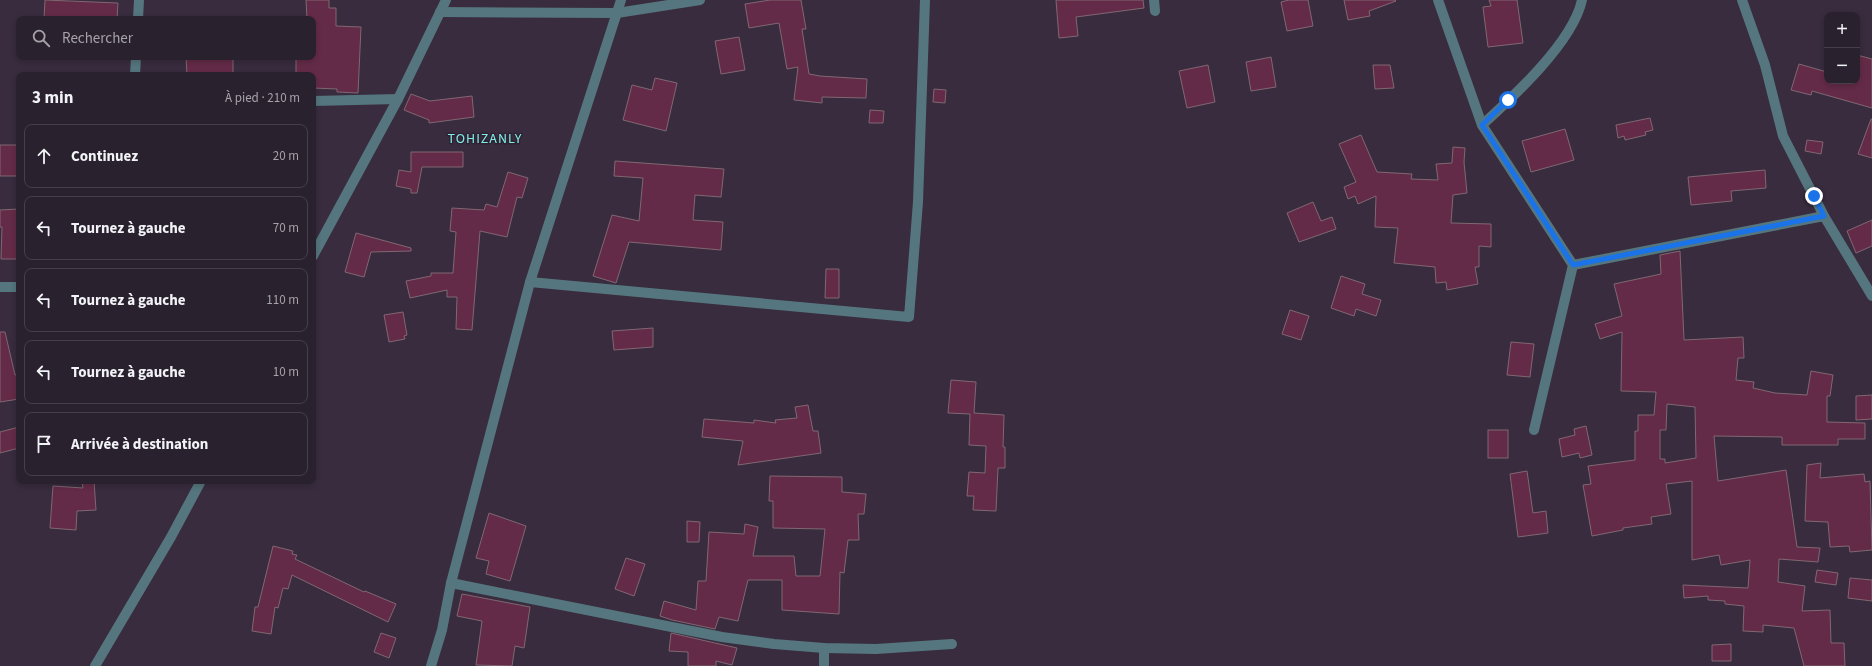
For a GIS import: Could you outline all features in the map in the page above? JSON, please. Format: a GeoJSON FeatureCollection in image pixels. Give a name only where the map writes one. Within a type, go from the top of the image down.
{"type":"FeatureCollection","features":[{"type":"Feature","properties":{"kind":"street"},"geometry":{"type":"LineString","coordinates":[[138,16],[139,0]]}},
{"type":"Feature","properties":{"kind":"street"},"geometry":{"type":"LineString","coordinates":[[316,250],[398,99],[446,0]]}},
{"type":"Feature","properties":{"kind":"street"},"geometry":{"type":"LineString","coordinates":[[431,666],[442,630],[451,583],[530,282],[621,0]]}},
{"type":"Feature","properties":{"kind":"street"},"geometry":{"type":"LineString","coordinates":[[440,12],[617,13],[700,0]]}},
{"type":"Feature","properties":{"kind":"street"},"geometry":{"type":"LineString","coordinates":[[530,282],[909,317],[918,202],[925,0]]}},
{"type":"Feature","properties":{"kind":"street"},"geometry":{"type":"LineString","coordinates":[[1154,0],[1155,11]]}},
{"type":"Feature","properties":{"kind":"street"},"geometry":{"type":"LineString","coordinates":[[1438,0],[1482,125],[1573,265],[1534,430]]}},
{"type":"Feature","properties":{"kind":"street"},"geometry":{"type":"LineString","coordinates":[[1482,125],[1533,75],[1561,41],[1573,23],[1582,0]]}},
{"type":"Feature","properties":{"kind":"street"},"geometry":{"type":"LineString","coordinates":[[1742,0],[1765,65],[1783,136],[1824,216],[1872,296]]}},
{"type":"Feature","properties":{"kind":"street"},"geometry":{"type":"LineString","coordinates":[[135,72],[136,60]]}},
{"type":"Feature","properties":{"kind":"street"},"geometry":{"type":"LineString","coordinates":[[316,101],[398,99]]}},
{"type":"Feature","properties":{"kind":"street"},"geometry":{"type":"LineString","coordinates":[[1573,265],[1824,216]]}},
{"type":"Feature","properties":{"kind":"street"},"geometry":{"type":"LineString","coordinates":[[0,287],[16,288]]}},
{"type":"Feature","properties":{"kind":"street"},"geometry":{"type":"LineString","coordinates":[[95,666],[171,537],[199,484]]}},
{"type":"Feature","properties":{"kind":"street"},"geometry":{"type":"LineString","coordinates":[[451,583],[722,637],[774,644],[824,648],[876,649],[952,644]]}},
{"type":"Feature","properties":{"kind":"street"},"geometry":{"type":"LineString","coordinates":[[824,648],[824,666]]}},
{"type":"Feature","properties":{"kind":"building"},"geometry":{"type":"Polygon","coordinates":[[[45,0],[118,3],[117,16],[44,16],[45,0]]]}},
{"type":"Feature","properties":{"kind":"building"},"geometry":{"type":"Polygon","coordinates":[[[306,0],[329,0],[329,8],[336,8],[336,26],[361,27],[358,93],[337,92],[337,89],[316,88],[316,72],[296,72],[296,60],[316,60],[316,16],[307,16],[306,0]]]}},
{"type":"Feature","properties":{"kind":"building"},"geometry":{"type":"Polygon","coordinates":[[[770,0],[801,0],[806,29],[802,29],[809,74],[867,79],[866,98],[822,97],[822,103],[794,100],[798,67],[787,69],[779,23],[749,28],[745,4],[770,0]]]}},
{"type":"Feature","properties":{"kind":"building"},"geometry":{"type":"Polygon","coordinates":[[[1056,0],[1143,0],[1144,8],[1076,17],[1078,36],[1059,38],[1056,0]]]}},
{"type":"Feature","properties":{"kind":"building"},"geometry":{"type":"Polygon","coordinates":[[[1289,0],[1308,0],[1313,26],[1287,31],[1281,2],[1289,0]]]}},
{"type":"Feature","properties":{"kind":"building"},"geometry":{"type":"Polygon","coordinates":[[[1344,0],[1396,1],[1369,11],[1370,16],[1348,20],[1344,0]]]}},
{"type":"Feature","properties":{"kind":"building"},"geometry":{"type":"Polygon","coordinates":[[[1489,0],[1517,0],[1523,43],[1488,47],[1483,7],[1491,6],[1489,0]]]}},
{"type":"Feature","properties":{"kind":"building"},"geometry":{"type":"Polygon","coordinates":[[[739,37],[745,70],[721,74],[715,41],[739,37]]]}},
{"type":"Feature","properties":{"kind":"building"},"geometry":{"type":"Polygon","coordinates":[[[1860,56],[1872,59],[1872,108],[1812,91],[1811,95],[1791,90],[1799,64],[1824,71],[1824,84],[1860,84],[1860,56]]]}},
{"type":"Feature","properties":{"kind":"building"},"geometry":{"type":"Polygon","coordinates":[[[1271,57],[1276,87],[1251,91],[1246,62],[1271,57]]]}},
{"type":"Feature","properties":{"kind":"building"},"geometry":{"type":"Polygon","coordinates":[[[186,60],[233,60],[233,72],[187,72],[186,60]]]}},
{"type":"Feature","properties":{"kind":"building"},"geometry":{"type":"Polygon","coordinates":[[[1208,65],[1215,102],[1187,108],[1179,71],[1208,65]]]}},
{"type":"Feature","properties":{"kind":"building"},"geometry":{"type":"Polygon","coordinates":[[[1373,65],[1390,65],[1394,88],[1375,89],[1373,65]]]}},
{"type":"Feature","properties":{"kind":"building"},"geometry":{"type":"Polygon","coordinates":[[[655,78],[677,83],[666,131],[623,120],[632,85],[652,90],[655,78]]]}},
{"type":"Feature","properties":{"kind":"building"},"geometry":{"type":"Polygon","coordinates":[[[934,89],[946,90],[945,103],[933,102],[934,89]]]}},
{"type":"Feature","properties":{"kind":"building"},"geometry":{"type":"Polygon","coordinates":[[[411,94],[430,101],[472,96],[474,117],[429,123],[429,120],[404,110],[411,94]]]}},
{"type":"Feature","properties":{"kind":"building"},"geometry":{"type":"Polygon","coordinates":[[[870,110],[884,111],[883,123],[869,123],[870,110]]]}},
{"type":"Feature","properties":{"kind":"building"},"geometry":{"type":"Polygon","coordinates":[[[1650,118],[1653,130],[1645,132],[1646,135],[1625,140],[1624,136],[1618,138],[1616,125],[1650,118]]]}},
{"type":"Feature","properties":{"kind":"building"},"geometry":{"type":"Polygon","coordinates":[[[1872,119],[1872,158],[1858,154],[1872,119]]]}},
{"type":"Feature","properties":{"kind":"building"},"geometry":{"type":"Polygon","coordinates":[[[1565,129],[1574,160],[1531,172],[1522,141],[1565,129]]]}},
{"type":"Feature","properties":{"kind":"building"},"geometry":{"type":"Polygon","coordinates":[[[1361,135],[1377,172],[1412,174],[1411,179],[1438,180],[1436,164],[1452,163],[1453,147],[1465,148],[1464,162],[1467,193],[1453,195],[1451,223],[1491,224],[1491,247],[1479,246],[1479,267],[1475,267],[1478,284],[1447,290],[1446,282],[1436,283],[1435,267],[1394,263],[1398,228],[1375,227],[1376,196],[1358,204],[1355,196],[1348,199],[1344,187],[1356,182],[1339,144],[1361,135]]]}},
{"type":"Feature","properties":{"kind":"building"},"geometry":{"type":"Polygon","coordinates":[[[1807,140],[1823,142],[1821,154],[1805,151],[1807,140]]]}},
{"type":"Feature","properties":{"kind":"building"},"geometry":{"type":"Polygon","coordinates":[[[0,145],[16,145],[16,176],[0,176],[0,145]]]}},
{"type":"Feature","properties":{"kind":"building"},"geometry":{"type":"Polygon","coordinates":[[[411,152],[463,152],[463,167],[422,167],[417,193],[411,193],[411,189],[396,186],[399,170],[411,172],[411,152]]]}},
{"type":"Feature","properties":{"kind":"building"},"geometry":{"type":"Polygon","coordinates":[[[615,161],[724,169],[721,197],[695,195],[693,220],[723,222],[721,250],[629,242],[616,283],[593,276],[612,215],[639,221],[643,178],[614,176],[615,161]]]}},
{"type":"Feature","properties":{"kind":"building"},"geometry":{"type":"Polygon","coordinates":[[[1765,170],[1766,188],[1731,191],[1732,201],[1691,205],[1688,177],[1765,170]]]}},
{"type":"Feature","properties":{"kind":"building"},"geometry":{"type":"Polygon","coordinates":[[[508,172],[528,178],[522,198],[517,197],[507,237],[480,231],[472,330],[456,329],[457,297],[447,297],[447,290],[410,298],[406,281],[431,276],[431,273],[453,273],[456,232],[450,231],[452,208],[484,210],[486,204],[497,207],[508,172]]]}},
{"type":"Feature","properties":{"kind":"building"},"geometry":{"type":"Polygon","coordinates":[[[1313,202],[1321,221],[1332,217],[1336,229],[1299,242],[1287,213],[1313,202]]]}},
{"type":"Feature","properties":{"kind":"building"},"geometry":{"type":"Polygon","coordinates":[[[16,209],[16,259],[1,259],[2,227],[0,227],[0,210],[16,209]]]}},
{"type":"Feature","properties":{"kind":"building"},"geometry":{"type":"Polygon","coordinates":[[[1872,220],[1872,246],[1856,253],[1847,231],[1872,220]]]}},
{"type":"Feature","properties":{"kind":"building"},"geometry":{"type":"Polygon","coordinates":[[[356,233],[411,248],[411,251],[371,252],[364,277],[345,272],[356,233]]]}},
{"type":"Feature","properties":{"kind":"building"},"geometry":{"type":"Polygon","coordinates":[[[1680,251],[1684,340],[1743,337],[1744,358],[1738,358],[1736,380],[1754,382],[1753,388],[1775,393],[1807,395],[1811,371],[1833,375],[1830,396],[1827,396],[1827,422],[1865,423],[1865,439],[1838,439],[1838,445],[1782,445],[1782,437],[1714,436],[1718,481],[1786,470],[1797,547],[1820,548],[1818,562],[1779,559],[1778,582],[1805,586],[1802,611],[1830,610],[1831,643],[1844,643],[1845,666],[1804,666],[1794,628],[1763,625],[1763,632],[1743,631],[1744,606],[1725,604],[1725,601],[1708,600],[1708,596],[1684,598],[1683,585],[1748,588],[1750,560],[1721,565],[1719,555],[1692,560],[1692,481],[1666,484],[1671,514],[1651,517],[1652,524],[1623,528],[1623,530],[1592,536],[1583,485],[1591,484],[1588,466],[1635,460],[1635,431],[1638,431],[1638,415],[1654,415],[1656,392],[1621,391],[1622,332],[1600,339],[1595,324],[1622,316],[1614,284],[1661,274],[1660,255],[1680,251]],[[1667,404],[1666,430],[1660,430],[1660,459],[1665,459],[1665,463],[1696,458],[1695,407],[1667,404]]]}},
{"type":"Feature","properties":{"kind":"building"},"geometry":{"type":"Polygon","coordinates":[[[826,269],[839,269],[839,298],[825,298],[826,269]]]}},
{"type":"Feature","properties":{"kind":"building"},"geometry":{"type":"Polygon","coordinates":[[[1341,276],[1365,284],[1362,294],[1381,300],[1376,316],[1356,309],[1354,316],[1331,308],[1341,276]]]}},
{"type":"Feature","properties":{"kind":"building"},"geometry":{"type":"Polygon","coordinates":[[[1290,310],[1309,316],[1301,340],[1282,334],[1290,310]]]}},
{"type":"Feature","properties":{"kind":"building"},"geometry":{"type":"Polygon","coordinates":[[[403,312],[407,335],[404,336],[405,339],[389,342],[384,315],[403,312]]]}},
{"type":"Feature","properties":{"kind":"building"},"geometry":{"type":"Polygon","coordinates":[[[653,328],[653,347],[614,350],[612,331],[653,328]]]}},
{"type":"Feature","properties":{"kind":"building"},"geometry":{"type":"Polygon","coordinates":[[[0,332],[5,332],[16,375],[16,399],[0,402],[0,332]]]}},
{"type":"Feature","properties":{"kind":"building"},"geometry":{"type":"Polygon","coordinates":[[[1511,342],[1534,344],[1530,377],[1507,375],[1511,342]]]}},
{"type":"Feature","properties":{"kind":"building"},"geometry":{"type":"Polygon","coordinates":[[[951,380],[976,382],[974,413],[1004,415],[1003,447],[1005,447],[1005,468],[998,468],[996,511],[973,510],[974,496],[967,496],[969,472],[985,473],[986,446],[969,445],[970,414],[948,413],[951,380]]]}},
{"type":"Feature","properties":{"kind":"building"},"geometry":{"type":"Polygon","coordinates":[[[1872,395],[1872,419],[1856,420],[1856,396],[1872,395]]]}},
{"type":"Feature","properties":{"kind":"building"},"geometry":{"type":"Polygon","coordinates":[[[808,405],[813,431],[818,431],[821,453],[738,465],[743,441],[702,437],[704,419],[754,423],[754,420],[776,423],[775,420],[797,418],[795,407],[808,405]]]}},
{"type":"Feature","properties":{"kind":"building"},"geometry":{"type":"Polygon","coordinates":[[[1586,426],[1592,455],[1580,458],[1579,453],[1562,457],[1559,439],[1575,435],[1574,429],[1586,426]]]}},
{"type":"Feature","properties":{"kind":"building"},"geometry":{"type":"Polygon","coordinates":[[[16,428],[16,449],[0,453],[0,432],[16,428]]]}},
{"type":"Feature","properties":{"kind":"building"},"geometry":{"type":"Polygon","coordinates":[[[1488,430],[1508,430],[1508,458],[1488,458],[1488,430]]]}},
{"type":"Feature","properties":{"kind":"building"},"geometry":{"type":"Polygon","coordinates":[[[1821,463],[1820,478],[1864,474],[1865,482],[1870,481],[1872,550],[1850,552],[1849,546],[1830,547],[1828,522],[1805,521],[1807,465],[1821,463]]]}},
{"type":"Feature","properties":{"kind":"building"},"geometry":{"type":"Polygon","coordinates":[[[1527,471],[1533,513],[1546,511],[1548,533],[1518,537],[1510,474],[1527,471]]]}},
{"type":"Feature","properties":{"kind":"building"},"geometry":{"type":"Polygon","coordinates":[[[770,476],[842,477],[842,492],[866,494],[864,514],[858,514],[859,540],[848,540],[844,573],[840,572],[839,614],[782,610],[782,580],[748,580],[738,621],[719,617],[715,629],[660,616],[664,601],[696,610],[698,581],[706,581],[709,532],[744,534],[745,524],[758,527],[753,556],[794,556],[796,576],[820,576],[825,529],[773,528],[773,501],[769,501],[770,476]]]}},
{"type":"Feature","properties":{"kind":"building"},"geometry":{"type":"Polygon","coordinates":[[[82,484],[94,484],[96,510],[77,511],[76,530],[50,528],[53,486],[83,488],[82,484]]]}},
{"type":"Feature","properties":{"kind":"building"},"geometry":{"type":"Polygon","coordinates":[[[489,513],[526,526],[510,581],[486,574],[489,561],[476,558],[489,513]]]}},
{"type":"Feature","properties":{"kind":"building"},"geometry":{"type":"Polygon","coordinates":[[[687,521],[700,522],[699,542],[687,542],[687,521]]]}},
{"type":"Feature","properties":{"kind":"building"},"geometry":{"type":"Polygon","coordinates":[[[273,546],[293,551],[292,554],[297,555],[295,559],[364,592],[365,591],[396,604],[388,622],[292,575],[288,589],[283,588],[278,608],[275,607],[271,634],[252,631],[255,607],[258,607],[273,546]]]}},
{"type":"Feature","properties":{"kind":"building"},"geometry":{"type":"Polygon","coordinates":[[[626,558],[645,564],[634,596],[615,589],[626,558]]]}},
{"type":"Feature","properties":{"kind":"building"},"geometry":{"type":"Polygon","coordinates":[[[1817,570],[1838,573],[1836,585],[1815,582],[1817,570]]]}},
{"type":"Feature","properties":{"kind":"building"},"geometry":{"type":"Polygon","coordinates":[[[1850,578],[1872,580],[1872,601],[1848,598],[1850,578]]]}},
{"type":"Feature","properties":{"kind":"building"},"geometry":{"type":"Polygon","coordinates":[[[462,594],[530,607],[524,648],[515,646],[512,666],[476,665],[482,621],[457,616],[462,594]]]}},
{"type":"Feature","properties":{"kind":"building"},"geometry":{"type":"Polygon","coordinates":[[[381,633],[396,638],[389,658],[374,652],[381,633]]]}},
{"type":"Feature","properties":{"kind":"building"},"geometry":{"type":"Polygon","coordinates":[[[671,633],[737,648],[732,665],[716,661],[716,666],[688,666],[688,652],[669,651],[671,633]]]}},
{"type":"Feature","properties":{"kind":"building"},"geometry":{"type":"Polygon","coordinates":[[[1731,644],[1731,661],[1712,661],[1712,645],[1731,644]]]}},
{"type":"Feature","properties":{"kind":"district","name":"TOHIZANLY"},"geometry":{"type":"Point","coordinates":[485,138]}},
{"type":"Feature","properties":{"kind":"route"},"geometry":{"type":"LineString","coordinates":[[1508,100],[1482,125],[1573,265],[1824,216],[1814,196]]}}]}
